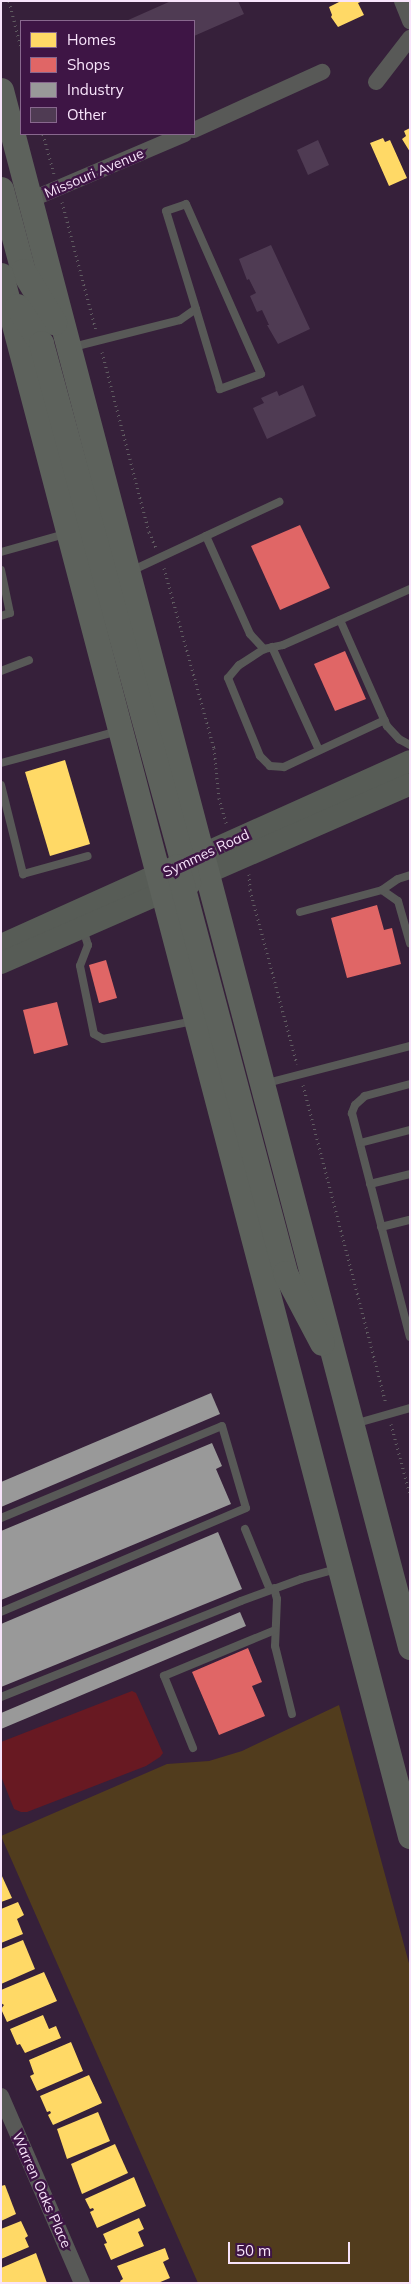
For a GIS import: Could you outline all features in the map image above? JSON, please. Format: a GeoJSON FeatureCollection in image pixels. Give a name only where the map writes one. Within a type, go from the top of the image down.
{"type":"FeatureCollection","features":[{"type":"Feature","properties":{"kind":"main road"},"geometry":{"type":"LineString","coordinates":[[1,90],[128,572],[182,874],[196,1021],[410,1836]]}},
{"type":"Feature","properties":{"kind":"main road"},"geometry":{"type":"LineString","coordinates":[[1,189],[23,271],[69,348]]}},
{"type":"Feature","properties":{"kind":"main road"},"geometry":{"type":"LineString","coordinates":[[3,282],[120,731],[182,874],[263,1084],[410,1647]]}},
{"type":"Feature","properties":{"kind":"main road"},"geometry":{"type":"LineString","coordinates":[[3,282],[41,343],[182,874],[285,1273],[305,1313],[337,1366]]}},
{"type":"Feature","properties":{"kind":"street"},"geometry":{"type":"LineString","coordinates":[[402,1],[410,21]]}},
{"type":"Feature","properties":{"kind":"street"},"geometry":{"type":"LineString","coordinates":[[376,82],[410,38]]}},
{"type":"Feature","properties":{"kind":"street"},"geometry":{"type":"LineString","coordinates":[[195,130],[322,72]]}},
{"type":"Feature","properties":{"kind":"street","name":"Missouri Avenue"},"geometry":{"type":"LineString","coordinates":[[30,200],[183,135]]}},
{"type":"Feature","properties":{"kind":"street","name":"Symmes Road"},"geometry":{"type":"LineString","coordinates":[[1,963],[82,927],[182,874],[410,761]]}},
{"type":"Feature","properties":{"kind":"street","name":"Symmes Road"},"geometry":{"type":"LineString","coordinates":[[1,945],[410,784]]}},
{"type":"Feature","properties":{"kind":"street","name":"Warren Oaks Place"},"geometry":{"type":"LineString","coordinates":[[1,2096],[82,2283]]}},
{"type":"Feature","properties":{"kind":"lane"},"geometry":{"type":"LineString","coordinates":[[186,204],[261,374],[220,389],[196,309],[166,211],[186,204]]}},
{"type":"Feature","properties":{"kind":"lane"},"geometry":{"type":"LineString","coordinates":[[69,348],[180,320],[196,309]]}},
{"type":"Feature","properties":{"kind":"lane"},"geometry":{"type":"LineString","coordinates":[[128,572],[279,502]]}},
{"type":"Feature","properties":{"kind":"lane"},"geometry":{"type":"LineString","coordinates":[[1,552],[67,533]]}},
{"type":"Feature","properties":{"kind":"lane"},"geometry":{"type":"LineString","coordinates":[[206,536],[250,634],[268,648],[319,750]]}},
{"type":"Feature","properties":{"kind":"lane"},"geometry":{"type":"LineString","coordinates":[[1,570],[10,613],[1,616]]}},
{"type":"Feature","properties":{"kind":"lane"},"geometry":{"type":"LineString","coordinates":[[385,720],[284,767],[270,766],[260,756],[228,678],[239,665],[268,648],[283,645],[410,589]]}},
{"type":"Feature","properties":{"kind":"lane"},"geometry":{"type":"LineString","coordinates":[[340,620],[385,720],[399,739],[410,745]]}},
{"type":"Feature","properties":{"kind":"lane"},"geometry":{"type":"LineString","coordinates":[[1,671],[29,660]]}},
{"type":"Feature","properties":{"kind":"lane"},"geometry":{"type":"LineString","coordinates":[[1,763],[120,731]]}},
{"type":"Feature","properties":{"kind":"lane"},"geometry":{"type":"LineString","coordinates":[[1,784],[23,874],[88,856]]}},
{"type":"Feature","properties":{"kind":"lane"},"geometry":{"type":"LineString","coordinates":[[300,912],[382,890],[398,879],[410,875]]}},
{"type":"Feature","properties":{"kind":"lane"},"geometry":{"type":"LineString","coordinates":[[382,890],[398,901],[410,943]]}},
{"type":"Feature","properties":{"kind":"lane"},"geometry":{"type":"LineString","coordinates":[[82,927],[88,945],[80,966],[94,1034],[103,1039],[196,1021]]}},
{"type":"Feature","properties":{"kind":"lane"},"geometry":{"type":"LineString","coordinates":[[263,1084],[410,1046]]}},
{"type":"Feature","properties":{"kind":"lane"},"geometry":{"type":"LineString","coordinates":[[410,1084],[365,1096],[354,1105],[352,1113],[410,1337]]}},
{"type":"Feature","properties":{"kind":"lane"},"geometry":{"type":"LineString","coordinates":[[360,1143],[410,1130]]}},
{"type":"Feature","properties":{"kind":"lane"},"geometry":{"type":"LineString","coordinates":[[370,1184],[410,1174]]}},
{"type":"Feature","properties":{"kind":"lane"},"geometry":{"type":"LineString","coordinates":[[381,1227],[410,1220]]}},
{"type":"Feature","properties":{"kind":"lane"},"geometry":{"type":"LineString","coordinates":[[352,1424],[410,1408]]}},
{"type":"Feature","properties":{"kind":"lane"},"geometry":{"type":"LineString","coordinates":[[1,1518],[222,1426],[246,1508],[1,1612]]}},
{"type":"Feature","properties":{"kind":"lane"},"geometry":{"type":"LineString","coordinates":[[245,1529],[276,1599],[275,1646],[292,1714]]}},
{"type":"Feature","properties":{"kind":"lane"},"geometry":{"type":"LineString","coordinates":[[1,1697],[272,1589],[339,1568]]}},
{"type":"Feature","properties":{"kind":"lane"},"geometry":{"type":"LineString","coordinates":[[192,1748],[164,1676],[275,1630]]}},
{"type":"Feature","properties":{"kind":"path"},"geometry":{"type":"LineString","coordinates":[[9,1],[20,44]]}},
{"type":"Feature","properties":{"kind":"path"},"geometry":{"type":"LineString","coordinates":[[43,135],[55,177]]}},
{"type":"Feature","properties":{"kind":"path"},"geometry":{"type":"LineString","coordinates":[[60,197],[149,532],[154,543]]}},
{"type":"Feature","properties":{"kind":"path"},"geometry":{"type":"LineString","coordinates":[[168,577],[214,748],[219,798],[225,822]]}},
{"type":"Feature","properties":{"kind":"path"},"geometry":{"type":"LineString","coordinates":[[248,872],[250,890],[294,1052]]}},
{"type":"Feature","properties":{"kind":"path"},"geometry":{"type":"LineString","coordinates":[[307,1103],[383,1391]]}},
{"type":"Feature","properties":{"kind":"path"},"geometry":{"type":"LineString","coordinates":[[395,1438],[410,1495]]}},
{"type":"Feature","properties":{"kind":"shaded area"},"geometry":{"type":"Polygon","coordinates":[[[132,1691],[136,1693],[163,1753],[160,1757],[146,1766],[27,1812],[14,1809],[1,1776],[1,1742],[132,1691]]]}},
{"type":"Feature","properties":{"kind":"shaded area"},"geometry":{"type":"Polygon","coordinates":[[[339,1705],[410,1967],[410,2283],[198,2283],[1,1836],[167,1764],[209,1761],[242,1751],[339,1705]]]}},
{"type":"Feature","properties":{"kind":"building: Homes"},"geometry":{"type":"Polygon","coordinates":[[[341,1],[363,1],[358,3],[364,15],[338,27],[331,17],[329,7],[341,1]]]}},
{"type":"Feature","properties":{"kind":"building: Homes"},"geometry":{"type":"Polygon","coordinates":[[[410,128],[410,152],[402,139],[406,136],[404,131],[410,128]]]}},
{"type":"Feature","properties":{"kind":"building: Homes"},"geometry":{"type":"Polygon","coordinates":[[[383,138],[385,142],[390,140],[407,178],[389,186],[370,143],[383,138]]]}},
{"type":"Feature","properties":{"kind":"building: Homes"},"geometry":{"type":"Polygon","coordinates":[[[65,760],[90,844],[50,856],[25,772],[65,760]]]}},
{"type":"Feature","properties":{"kind":"building: Homes"},"geometry":{"type":"Polygon","coordinates":[[[1,1874],[12,1898],[1,1902],[1,1874]]]}},
{"type":"Feature","properties":{"kind":"building: Homes"},"geometry":{"type":"Polygon","coordinates":[[[18,1902],[24,1915],[17,1919],[23,1934],[1,1943],[1,1909],[18,1902]]]}},
{"type":"Feature","properties":{"kind":"building: Homes"},"geometry":{"type":"Polygon","coordinates":[[[23,1940],[35,1969],[1,1984],[1,1949],[23,1940]]]}},
{"type":"Feature","properties":{"kind":"building: Homes"},"geometry":{"type":"Polygon","coordinates":[[[44,1972],[57,2001],[7,2022],[1,2009],[4,2005],[1,2003],[1,1990],[44,1972]]]}},
{"type":"Feature","properties":{"kind":"building: Homes"},"geometry":{"type":"Polygon","coordinates":[[[43,2015],[49,2029],[56,2026],[61,2038],[25,2053],[20,2044],[17,2045],[10,2029],[43,2015]]]}},
{"type":"Feature","properties":{"kind":"building: Homes"},"geometry":{"type":"Polygon","coordinates":[[[71,2042],[83,2071],[37,2091],[30,2076],[34,2074],[29,2060],[71,2042]]]}},
{"type":"Feature","properties":{"kind":"building: Homes"},"geometry":{"type":"Polygon","coordinates":[[[89,2075],[102,2103],[53,2125],[48,2115],[51,2113],[50,2111],[47,2112],[40,2096],[89,2075]]]}},
{"type":"Feature","properties":{"kind":"building: Homes"},"geometry":{"type":"Polygon","coordinates":[[[98,2112],[110,2141],[67,2159],[57,2129],[98,2112]]]}},
{"type":"Feature","properties":{"kind":"building: Homes"},"geometry":{"type":"Polygon","coordinates":[[[115,2144],[128,2173],[82,2194],[71,2164],[115,2144]]]}},
{"type":"Feature","properties":{"kind":"building: Homes"},"geometry":{"type":"Polygon","coordinates":[[[134,2177],[146,2206],[97,2228],[90,2212],[94,2210],[93,2208],[90,2209],[85,2199],[134,2177]]]}},
{"type":"Feature","properties":{"kind":"building: Homes"},"geometry":{"type":"Polygon","coordinates":[[[5,2185],[16,2214],[1,2221],[1,2186],[5,2185]]]}},
{"type":"Feature","properties":{"kind":"building: Homes"},"geometry":{"type":"Polygon","coordinates":[[[139,2218],[144,2229],[138,2232],[144,2246],[111,2260],[104,2244],[107,2243],[103,2234],[139,2218]]]}},
{"type":"Feature","properties":{"kind":"building: Homes"},"geometry":{"type":"Polygon","coordinates":[[[21,2221],[28,2236],[25,2238],[29,2247],[1,2259],[1,2229],[21,2221]]]}},
{"type":"Feature","properties":{"kind":"building: Homes"},"geometry":{"type":"Polygon","coordinates":[[[165,2248],[169,2259],[163,2262],[170,2278],[158,2283],[121,2283],[120,2281],[123,2279],[117,2266],[165,2248]]]}},
{"type":"Feature","properties":{"kind":"building: Homes"},"geometry":{"type":"Polygon","coordinates":[[[36,2253],[47,2283],[1,2283],[1,2268],[36,2253]]]}},
{"type":"Feature","properties":{"kind":"building: Shops"},"geometry":{"type":"Polygon","coordinates":[[[300,525],[330,588],[280,610],[251,546],[300,525]]]}},
{"type":"Feature","properties":{"kind":"building: Shops"},"geometry":{"type":"Polygon","coordinates":[[[345,651],[366,699],[335,711],[314,664],[345,651]]]}},
{"type":"Feature","properties":{"kind":"building: Shops"},"geometry":{"type":"Polygon","coordinates":[[[377,905],[384,930],[392,928],[401,964],[347,978],[331,918],[377,905]]]}},
{"type":"Feature","properties":{"kind":"building: Shops"},"geometry":{"type":"Polygon","coordinates":[[[106,960],[117,998],[99,1003],[89,965],[106,960]]]}},
{"type":"Feature","properties":{"kind":"building: Shops"},"geometry":{"type":"Polygon","coordinates":[[[57,1002],[68,1045],[34,1054],[23,1010],[57,1002]]]}},
{"type":"Feature","properties":{"kind":"building: Shops"},"geometry":{"type":"Polygon","coordinates":[[[248,1648],[262,1682],[252,1686],[265,1716],[219,1735],[192,1672],[248,1648]]]}},
{"type":"Feature","properties":{"kind":"building: Industry"},"geometry":{"type":"Polygon","coordinates":[[[211,1393],[220,1414],[1,1507],[1,1482],[211,1393]]]}},
{"type":"Feature","properties":{"kind":"building: Industry"},"geometry":{"type":"Polygon","coordinates":[[[212,1443],[222,1466],[216,1469],[231,1504],[1,1600],[1,1531],[212,1443]]]}},
{"type":"Feature","properties":{"kind":"building: Industry"},"geometry":{"type":"Polygon","coordinates":[[[218,1532],[242,1589],[1,1687],[1,1624],[218,1532]]]}},
{"type":"Feature","properties":{"kind":"building: Industry"},"geometry":{"type":"Polygon","coordinates":[[[240,1612],[246,1626],[1,1729],[1,1713],[240,1612]]]}},
{"type":"Feature","properties":{"kind":"building: Other"},"geometry":{"type":"Polygon","coordinates":[[[171,1],[238,1],[244,14],[195,36],[195,20],[128,20],[171,1]]]}},
{"type":"Feature","properties":{"kind":"building: Other"},"geometry":{"type":"Polygon","coordinates":[[[318,140],[329,165],[308,175],[297,150],[318,140]]]}},
{"type":"Feature","properties":{"kind":"building: Other"},"geometry":{"type":"Polygon","coordinates":[[[271,245],[310,329],[278,344],[267,325],[269,325],[262,310],[257,312],[250,296],[256,293],[249,279],[247,280],[239,259],[271,245]]]}},
{"type":"Feature","properties":{"kind":"building: Other"},"geometry":{"type":"Polygon","coordinates":[[[303,385],[316,416],[267,439],[253,408],[264,403],[261,398],[277,391],[279,396],[303,385]]]}}]}
